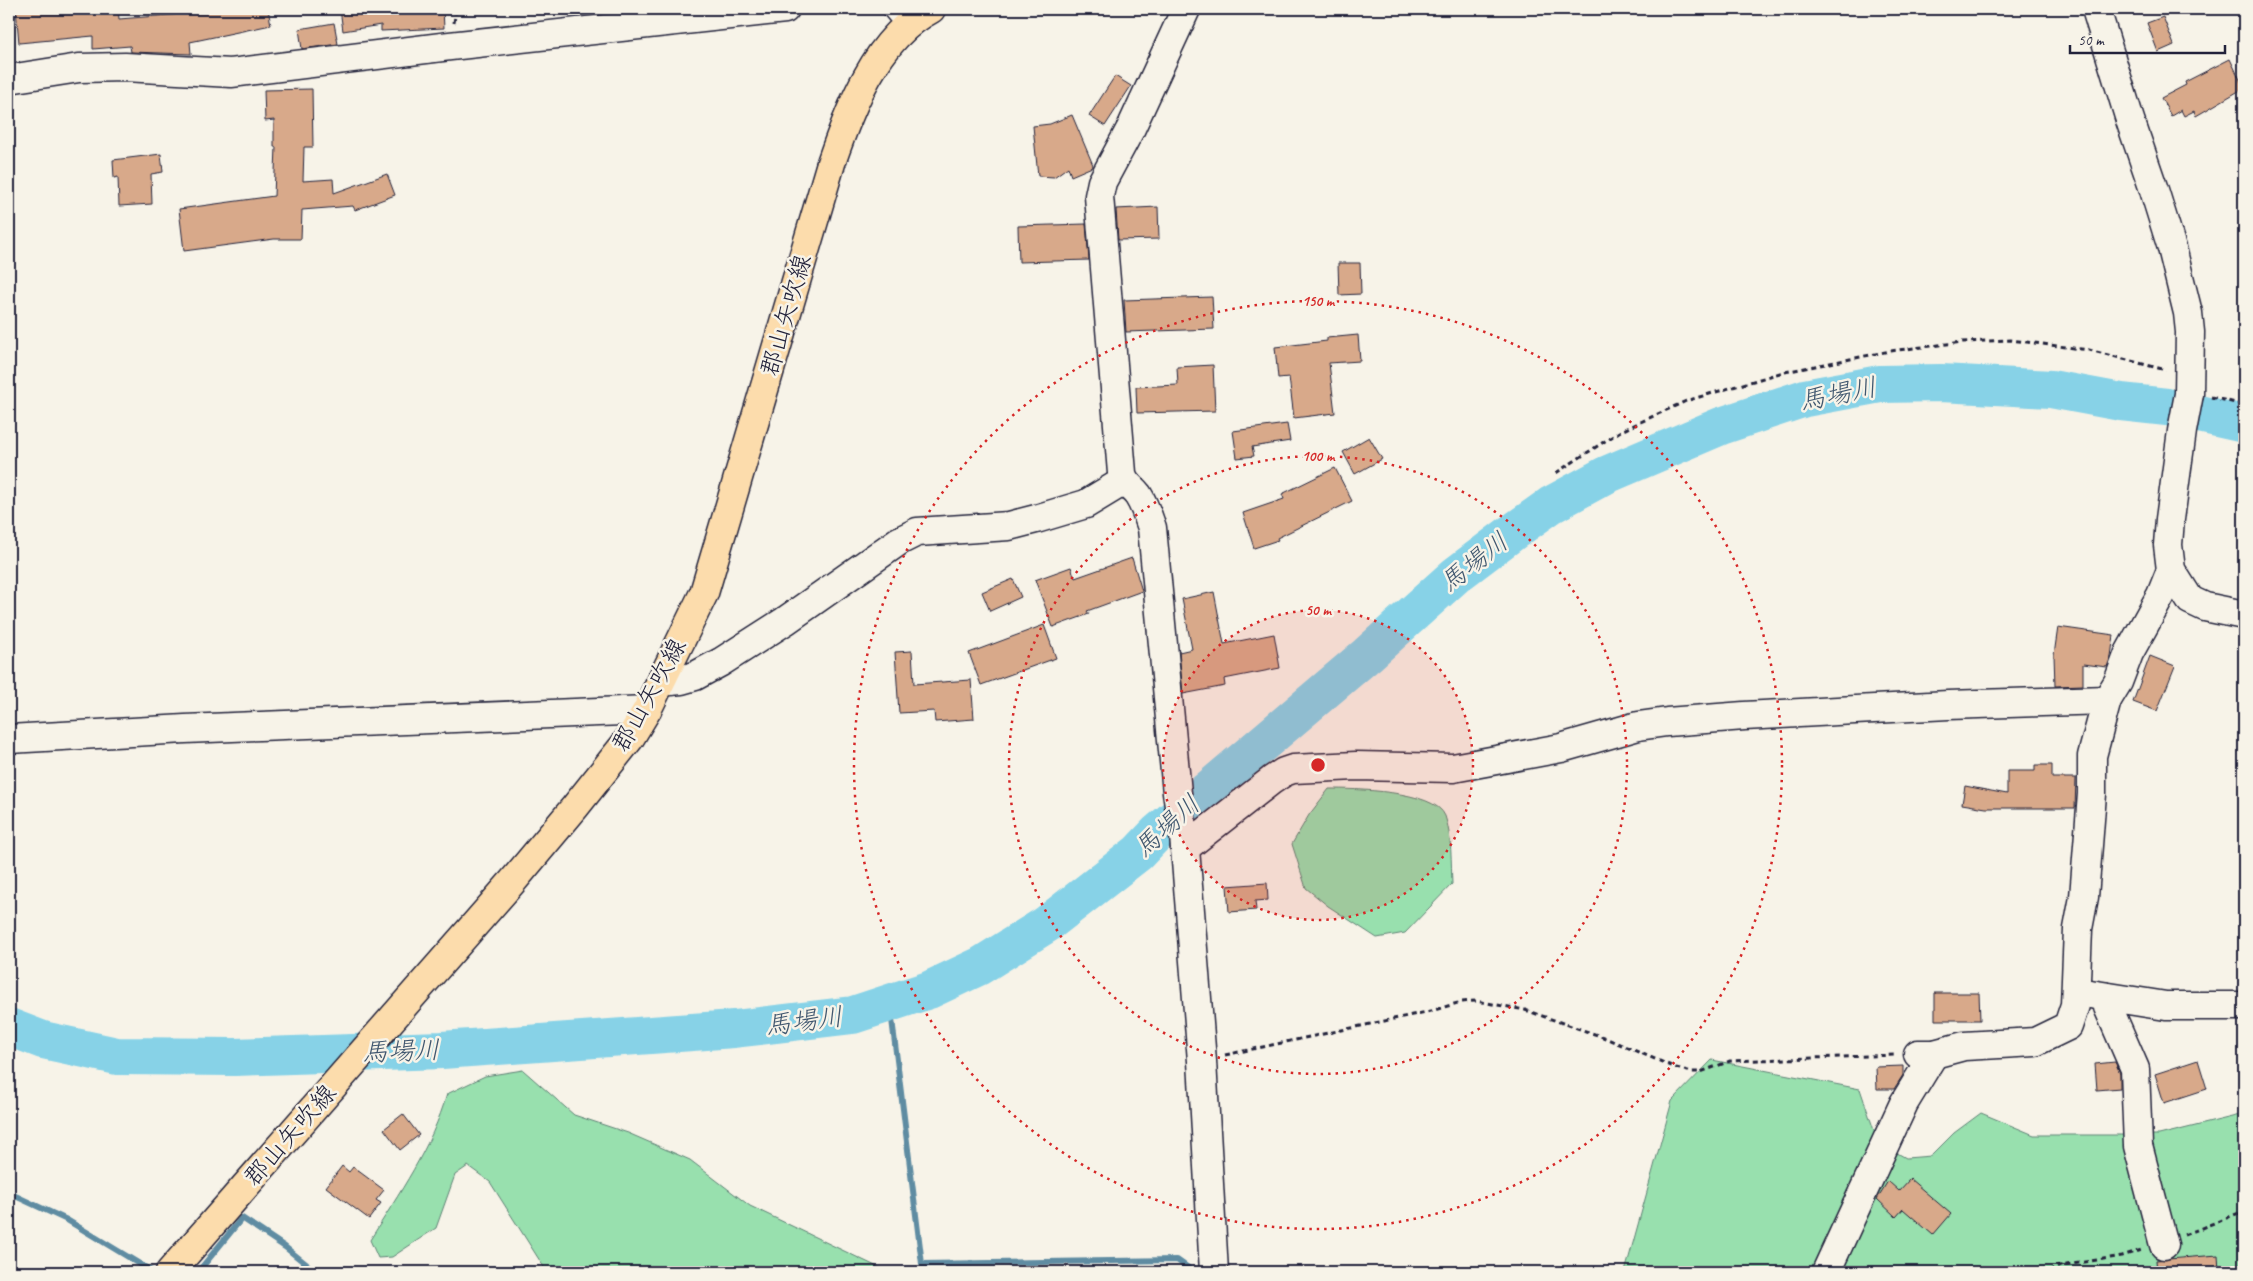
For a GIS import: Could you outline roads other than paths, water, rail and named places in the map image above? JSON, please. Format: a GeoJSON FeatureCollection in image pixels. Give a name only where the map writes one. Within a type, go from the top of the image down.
{"type":"FeatureCollection","features":[{"type":"Feature","properties":{"kind":"main road","name":"郡山矢吹線"},"geometry":{"type":"LineString","coordinates":[[170,1272],[386,1027],[576,807],[630,738],[647,710],[704,593],[830,164],[846,121],[862,86],[913,13]]}},
{"type":"Feature","properties":{"kind":"street"},"geometry":{"type":"LineString","coordinates":[[9,78],[79,68],[125,67],[231,73],[450,46],[785,9]]}},
{"type":"Feature","properties":{"kind":"street"},"geometry":{"type":"LineString","coordinates":[[1186,9],[1131,128],[1102,182],[1099,196],[1124,482],[1136,493],[1147,509],[1152,528],[1184,842],[1202,1061],[1214,1272]]}},
{"type":"Feature","properties":{"kind":"street"},"geometry":{"type":"LineString","coordinates":[[2096,9],[2154,190],[2180,280],[2190,332],[2190,386],[2170,519],[2168,545],[2171,570],[2190,600],[2206,607],[2244,616]]}},
{"type":"Feature","properties":{"kind":"street"},"geometry":{"type":"LineString","coordinates":[[660,682],[696,676],[721,662],[793,615],[899,540],[917,532],[1009,526],[1086,504],[1124,482]]}},
{"type":"Feature","properties":{"kind":"street"},"geometry":{"type":"LineString","coordinates":[[1826,1272],[1926,1054],[1964,1046],[2035,1042],[2068,1026],[2075,1005],[2078,929],[2084,896],[2092,794],[2092,756],[2108,700],[2118,682],[2135,640],[2161,595],[2171,570]]}},
{"type":"Feature","properties":{"kind":"street"},"geometry":{"type":"LineString","coordinates":[[1184,842],[1253,796],[1272,780],[1293,768],[1356,766],[1453,768],[1561,748],[1638,726],[1725,717],[1948,705],[2108,700]]}},
{"type":"Feature","properties":{"kind":"street"},"geometry":{"type":"LineString","coordinates":[[9,739],[185,729],[647,710]]}},
{"type":"Feature","properties":{"kind":"street"},"geometry":{"type":"LineString","coordinates":[[2076,992],[2166,1006],[2244,1006]]}},
{"type":"Feature","properties":{"kind":"street"},"geometry":{"type":"LineString","coordinates":[[2107,997],[2108,1007],[2136,1069],[2138,1146],[2164,1245]]}},
{"type":"Feature","properties":{"kind":"waterway","name":"馬場川"},"geometry":{"type":"LineString","coordinates":[[9,1027],[43,1040],[117,1056],[235,1057],[442,1050],[734,1029],[853,1015],[929,990],[980,966],[1047,924],[1138,853],[1157,833],[1367,655],[1456,575],[1513,532],[1551,505],[1606,475],[1721,426],[1805,398],[1880,384],[1941,383],[2051,389],[2121,402],[2167,407],[2244,424]]}},
{"type":"Feature","properties":{"kind":"waterway"},"geometry":{"type":"LineString","coordinates":[[890,1003],[922,1264],[1177,1260],[1191,1270],[1191,1272]]}},
{"type":"Feature","properties":{"kind":"waterway"},"geometry":{"type":"LineString","coordinates":[[9,1193],[67,1220],[153,1272]]}},
{"type":"Feature","properties":{"kind":"waterway"},"geometry":{"type":"LineString","coordinates":[[198,1272],[242,1218],[285,1247],[316,1272]]}}]}
